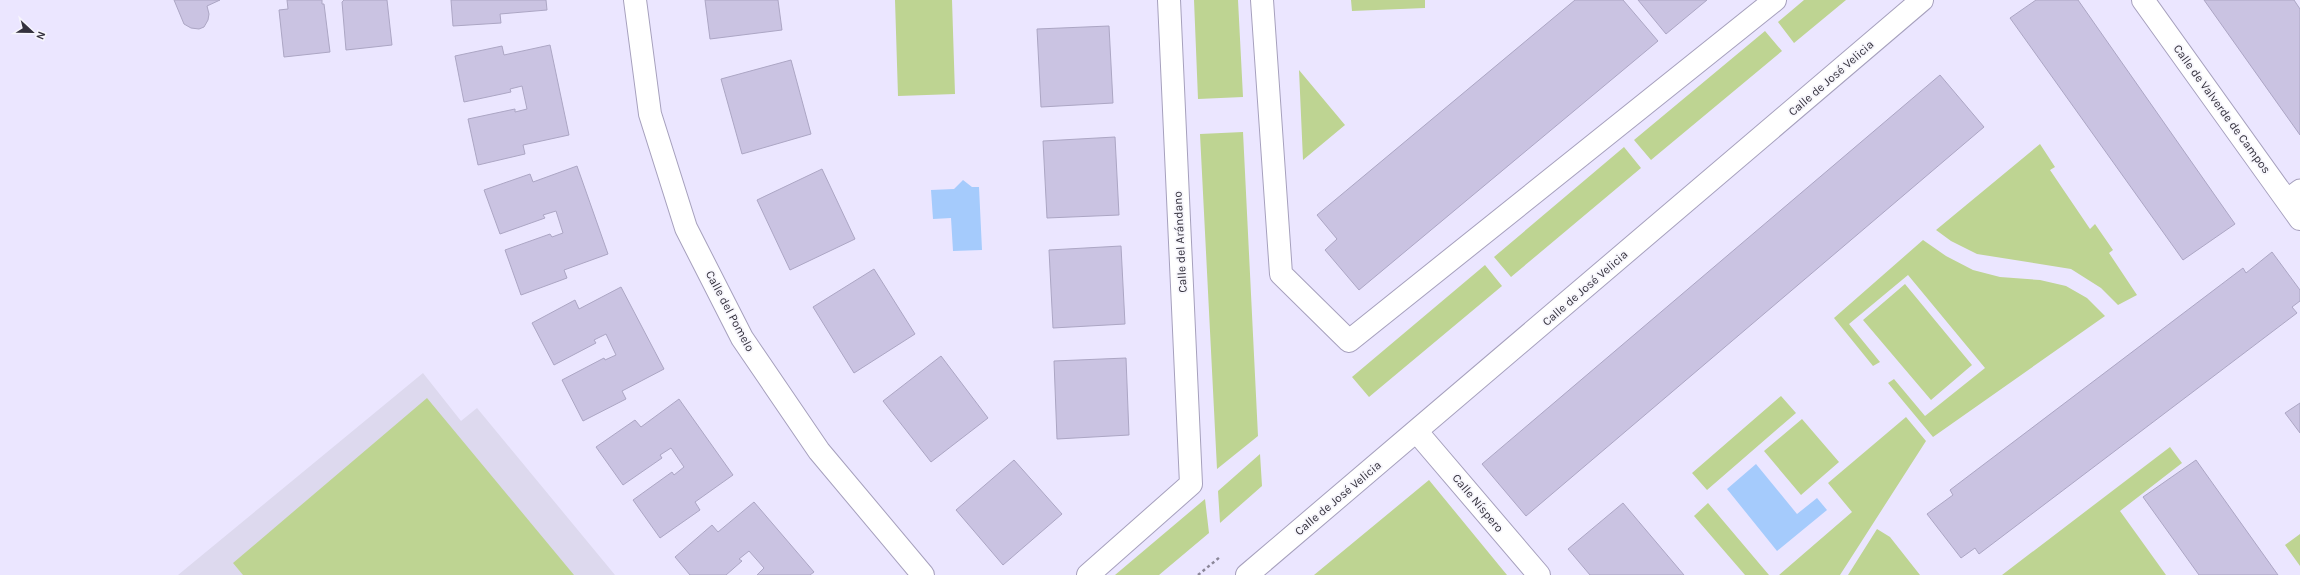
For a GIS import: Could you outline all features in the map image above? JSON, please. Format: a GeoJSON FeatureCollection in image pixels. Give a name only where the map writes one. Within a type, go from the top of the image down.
{"type":"FeatureCollection","features":[{"type":"Feature","properties":{"kind":"street","name":"Calle del Pomelo"},"geometry":{"type":"LineString","coordinates":[[635,0],[650,114],[690,235],[742,338],[819,451],[923,575]]}},
{"type":"Feature","properties":{"kind":"street","name":"Calle del Arándano"},"geometry":{"type":"LineString","coordinates":[[1088,575],[1191,484],[1169,0]]}},
{"type":"Feature","properties":{"kind":"street"},"geometry":{"type":"LineString","coordinates":[[1262,0],[1281,274],[1349,341],[1775,0]]}},
{"type":"Feature","properties":{"kind":"street","name":"Calle de José Velicia"},"geometry":{"type":"LineString","coordinates":[[1247,575],[1417,432],[1922,0]]}},
{"type":"Feature","properties":{"kind":"street","name":"Calle de Valverde de Campos"},"geometry":{"type":"LineString","coordinates":[[2143,0],[2294,195],[2300,218]]}},
{"type":"Feature","properties":{"kind":"street","name":"Calle Níspero"},"geometry":{"type":"LineString","coordinates":[[1417,432],[1539,575]]}},
{"type":"Feature","properties":{"kind":"shaded area"},"geometry":{"type":"Polygon","coordinates":[[[423,373],[461,421],[477,408],[615,575],[178,575],[423,373]]]}},
{"type":"Feature","properties":{"kind":"green space"},"geometry":{"type":"Polygon","coordinates":[[[895,0],[952,0],[955,94],[898,96],[895,0]]]}},
{"type":"Feature","properties":{"kind":"green space"},"geometry":{"type":"Polygon","coordinates":[[[1194,0],[1238,0],[1243,97],[1198,99],[1194,0]]]}},
{"type":"Feature","properties":{"kind":"green space"},"geometry":{"type":"Polygon","coordinates":[[[1351,0],[1425,0],[1425,8],[1352,11],[1351,0]]]}},
{"type":"Feature","properties":{"kind":"green space"},"geometry":{"type":"Polygon","coordinates":[[[1804,0],[1846,0],[1794,43],[1778,22],[1804,0]]]}},
{"type":"Feature","properties":{"kind":"green space"},"geometry":{"type":"Polygon","coordinates":[[[1765,31],[1782,51],[1651,160],[1634,140],[1765,31]]]}},
{"type":"Feature","properties":{"kind":"green space"},"geometry":{"type":"Polygon","coordinates":[[[1299,70],[1345,125],[1303,160],[1299,70]]]}},
{"type":"Feature","properties":{"kind":"green space"},"geometry":{"type":"Polygon","coordinates":[[[1243,132],[1258,436],[1217,469],[1200,134],[1243,132]]]}},
{"type":"Feature","properties":{"kind":"green space"},"geometry":{"type":"Polygon","coordinates":[[[2040,144],[2055,167],[2050,170],[2090,229],[2095,224],[2113,250],[2109,253],[2137,295],[2118,305],[2101,288],[2071,269],[1977,254],[1951,241],[1936,230],[2040,144]]]}},
{"type":"Feature","properties":{"kind":"green space"},"geometry":{"type":"Polygon","coordinates":[[[1624,147],[1641,168],[1511,277],[1494,257],[1624,147]]]}},
{"type":"Feature","properties":{"kind":"green space"},"geometry":{"type":"Polygon","coordinates":[[[1923,240],[1946,256],[1973,270],[2000,277],[2040,280],[2066,286],[2087,298],[2105,316],[1933,437],[1888,383],[1894,379],[1925,416],[1985,368],[1908,275],[1849,324],[1880,362],[1873,366],[1834,318],[1923,240]]]}},
{"type":"Feature","properties":{"kind":"green space"},"geometry":{"type":"Polygon","coordinates":[[[1485,265],[1502,286],[1369,397],[1352,377],[1485,265]]]}},
{"type":"Feature","properties":{"kind":"green space"},"geometry":{"type":"Polygon","coordinates":[[[1905,284],[1972,365],[1931,400],[1863,320],[1905,284]]]}},
{"type":"Feature","properties":{"kind":"green space"},"geometry":{"type":"Polygon","coordinates":[[[1781,396],[1796,413],[1707,490],[1692,473],[1781,396]]]}},
{"type":"Feature","properties":{"kind":"green space"},"geometry":{"type":"Polygon","coordinates":[[[427,398],[574,575],[243,575],[233,563],[427,398]]]}},
{"type":"Feature","properties":{"kind":"green space"},"geometry":{"type":"Polygon","coordinates":[[[1906,417],[1926,441],[1840,575],[1779,575],[1852,512],[1828,483],[1906,417]]]}},
{"type":"Feature","properties":{"kind":"green space"},"geometry":{"type":"Polygon","coordinates":[[[1802,419],[1839,462],[1801,495],[1764,451],[1802,419]]]}},
{"type":"Feature","properties":{"kind":"green space"},"geometry":{"type":"Polygon","coordinates":[[[2170,447],[2182,463],[2120,511],[2166,575],[2002,575],[2170,447]]]}},
{"type":"Feature","properties":{"kind":"green space"},"geometry":{"type":"Polygon","coordinates":[[[1260,454],[1262,486],[1220,523],[1218,491],[1260,454]]]}},
{"type":"Feature","properties":{"kind":"green space"},"geometry":{"type":"Polygon","coordinates":[[[1429,480],[1507,575],[1314,575],[1429,480]]]}},
{"type":"Feature","properties":{"kind":"green space"},"geometry":{"type":"Polygon","coordinates":[[[1205,499],[1209,533],[1159,575],[1115,575],[1205,499]]]}},
{"type":"Feature","properties":{"kind":"green space"},"geometry":{"type":"Polygon","coordinates":[[[1708,503],[1769,575],[1745,575],[1694,516],[1708,503]]]}},
{"type":"Feature","properties":{"kind":"green space"},"geometry":{"type":"Polygon","coordinates":[[[1877,529],[1890,537],[1920,575],[1848,575],[1877,529]]]}},
{"type":"Feature","properties":{"kind":"green space"},"geometry":{"type":"Polygon","coordinates":[[[2300,534],[2300,566],[2285,545],[2300,534]]]}},
{"type":"Feature","properties":{"kind":"water"},"geometry":{"type":"Polygon","coordinates":[[[963,180],[972,187],[979,187],[982,250],[953,251],[951,218],[933,219],[931,190],[954,189],[963,180]]]}},
{"type":"Feature","properties":{"kind":"water"},"geometry":{"type":"Polygon","coordinates":[[[1756,464],[1797,514],[1817,498],[1827,510],[1777,551],[1727,489],[1756,464]]]}},
{"type":"Feature","properties":{"kind":"building"},"geometry":{"type":"Polygon","coordinates":[[[174,0],[220,0],[207,6],[209,14],[208,20],[204,27],[199,29],[191,28],[184,24],[174,0]]]}},
{"type":"Feature","properties":{"kind":"building"},"geometry":{"type":"Polygon","coordinates":[[[287,0],[322,0],[322,4],[324,4],[330,52],[284,57],[279,10],[288,9],[287,0]]]}},
{"type":"Feature","properties":{"kind":"building"},"geometry":{"type":"Polygon","coordinates":[[[344,0],[387,0],[392,45],[346,50],[342,2],[344,0]]]}},
{"type":"Feature","properties":{"kind":"building"},"geometry":{"type":"Polygon","coordinates":[[[451,0],[546,0],[547,10],[500,14],[501,23],[453,26],[451,0]]]}},
{"type":"Feature","properties":{"kind":"building"},"geometry":{"type":"Polygon","coordinates":[[[705,0],[778,0],[782,30],[710,39],[705,0]]]}},
{"type":"Feature","properties":{"kind":"building"},"geometry":{"type":"Polygon","coordinates":[[[1575,0],[1623,0],[1658,41],[1359,290],[1325,250],[1337,239],[1317,215],[1575,0]]]}},
{"type":"Feature","properties":{"kind":"building"},"geometry":{"type":"Polygon","coordinates":[[[1638,0],[1707,0],[1666,34],[1638,0]]]}},
{"type":"Feature","properties":{"kind":"building"},"geometry":{"type":"Polygon","coordinates":[[[2036,0],[2078,0],[2235,224],[2183,260],[2010,18],[2036,0]]]}},
{"type":"Feature","properties":{"kind":"building"},"geometry":{"type":"Polygon","coordinates":[[[2204,0],[2294,0],[2300,9],[2300,135],[2204,0]]]}},
{"type":"Feature","properties":{"kind":"building"},"geometry":{"type":"Polygon","coordinates":[[[1109,26],[1113,103],[1041,107],[1037,29],[1109,26]]]}},
{"type":"Feature","properties":{"kind":"building"},"geometry":{"type":"Polygon","coordinates":[[[550,45],[569,135],[523,145],[525,154],[478,165],[468,119],[515,109],[515,112],[527,109],[522,86],[510,89],[511,92],[464,102],[455,56],[502,46],[504,55],[550,45]]]}},
{"type":"Feature","properties":{"kind":"building"},"geometry":{"type":"Polygon","coordinates":[[[791,60],[811,134],[742,154],[721,79],[791,60]]]}},
{"type":"Feature","properties":{"kind":"building"},"geometry":{"type":"Polygon","coordinates":[[[1940,75],[1984,127],[1526,516],[1482,464],[1940,75]]]}},
{"type":"Feature","properties":{"kind":"building"},"geometry":{"type":"Polygon","coordinates":[[[1115,137],[1119,215],[1047,218],[1043,141],[1115,137]]]}},
{"type":"Feature","properties":{"kind":"building"},"geometry":{"type":"Polygon","coordinates":[[[577,166],[608,254],[564,270],[567,278],[521,295],[505,250],[550,234],[552,237],[563,233],[556,211],[543,215],[545,218],[500,234],[484,190],[530,174],[533,182],[577,166]]]}},
{"type":"Feature","properties":{"kind":"building"},"geometry":{"type":"Polygon","coordinates":[[[822,169],[855,239],[790,270],[757,200],[822,169]]]}},
{"type":"Feature","properties":{"kind":"building"},"geometry":{"type":"Polygon","coordinates":[[[1121,246],[1125,324],[1053,328],[1049,250],[1121,246]]]}},
{"type":"Feature","properties":{"kind":"building"},"geometry":{"type":"Polygon","coordinates":[[[2272,252],[2300,290],[2300,301],[2292,307],[2297,313],[1979,554],[1975,548],[1961,558],[1927,514],[1953,495],[1950,490],[2243,268],[2246,273],[2272,252]]]}},
{"type":"Feature","properties":{"kind":"building"},"geometry":{"type":"Polygon","coordinates":[[[874,269],[915,334],[854,373],[813,307],[874,269]]]}},
{"type":"Feature","properties":{"kind":"building"},"geometry":{"type":"Polygon","coordinates":[[[621,287],[664,369],[622,391],[626,399],[583,421],[562,380],[604,358],[605,360],[616,355],[606,334],[594,340],[596,343],[554,365],[532,323],[575,300],[579,309],[621,287]]]}},
{"type":"Feature","properties":{"kind":"building"},"geometry":{"type":"Polygon","coordinates":[[[941,356],[988,418],[931,462],[883,401],[941,356]]]}},
{"type":"Feature","properties":{"kind":"building"},"geometry":{"type":"Polygon","coordinates":[[[1126,358],[1129,435],[1057,439],[1054,361],[1126,358]]]}},
{"type":"Feature","properties":{"kind":"building"},"geometry":{"type":"Polygon","coordinates":[[[679,399],[733,475],[695,502],[700,510],[660,538],[633,500],[672,472],[674,475],[684,467],[671,448],[660,455],[662,458],[623,485],[596,447],[635,420],[641,427],[679,399]]]}},
{"type":"Feature","properties":{"kind":"building"},"geometry":{"type":"Polygon","coordinates":[[[2300,403],[2300,433],[2285,413],[2300,403]]]}},
{"type":"Feature","properties":{"kind":"building"},"geometry":{"type":"Polygon","coordinates":[[[1014,460],[1062,514],[1003,565],[956,510],[1014,460]]]}},
{"type":"Feature","properties":{"kind":"building"},"geometry":{"type":"Polygon","coordinates":[[[2196,460],[2278,575],[2199,575],[2143,497],[2196,460]]]}},
{"type":"Feature","properties":{"kind":"building"},"geometry":{"type":"Polygon","coordinates":[[[754,502],[814,572],[810,575],[757,575],[764,568],[749,551],[739,559],[742,561],[726,575],[690,575],[675,557],[712,525],[718,532],[754,502]]]}},
{"type":"Feature","properties":{"kind":"building"},"geometry":{"type":"Polygon","coordinates":[[[1623,503],[1684,575],[1590,575],[1568,549],[1623,503]]]}}]}
